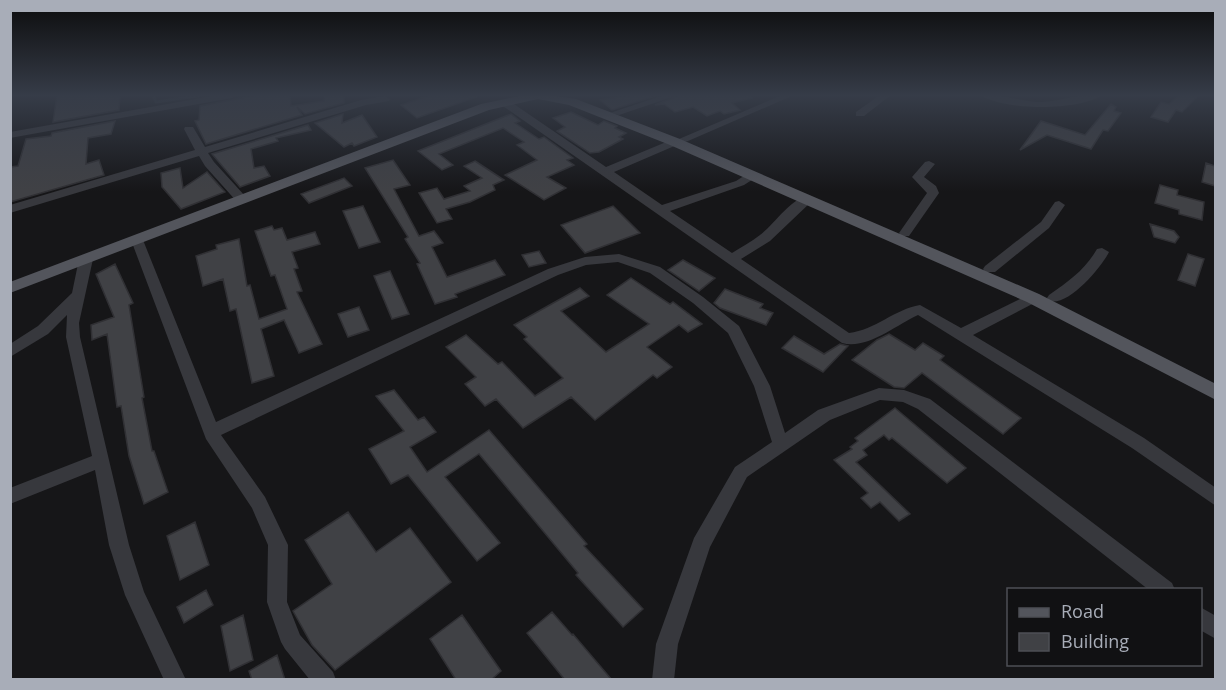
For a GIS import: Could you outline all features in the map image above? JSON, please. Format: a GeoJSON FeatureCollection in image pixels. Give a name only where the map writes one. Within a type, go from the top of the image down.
{"type":"FeatureCollection","features":[{"type":"Feature","properties":{"kind":"main road"},"geometry":{"type":"LineString","coordinates":[[10,288],[432,127]]}},
{"type":"Feature","properties":{"kind":"main road"},"geometry":{"type":"LineString","coordinates":[[643,127],[679,140],[751,176],[1033,298],[1215,393]]}},
{"type":"Feature","properties":{"kind":"main road"},"geometry":{"type":"LineString","coordinates":[[649,127],[990,269],[1054,298],[1215,381]]}},
{"type":"Feature","properties":{"kind":"street"},"geometry":{"type":"LineString","coordinates":[[10,135],[47,127]]}},
{"type":"Feature","properties":{"kind":"street"},"geometry":{"type":"LineString","coordinates":[[10,209],[285,127]]}},
{"type":"Feature","properties":{"kind":"street"},"geometry":{"type":"LineString","coordinates":[[545,127],[605,172],[847,339],[863,337],[920,310],[1138,442],[1215,498]]}},
{"type":"Feature","properties":{"kind":"street"},"geometry":{"type":"LineString","coordinates":[[605,172],[710,127]]}},
{"type":"Feature","properties":{"kind":"street"},"geometry":{"type":"LineString","coordinates":[[189,129],[209,164],[242,200]]}},
{"type":"Feature","properties":{"kind":"street"},"geometry":{"type":"LineString","coordinates":[[905,232],[933,193],[932,189],[918,177],[929,164]]}},
{"type":"Feature","properties":{"kind":"street"},"geometry":{"type":"LineString","coordinates":[[661,210],[740,183],[751,176]]}},
{"type":"Feature","properties":{"kind":"street"},"geometry":{"type":"LineString","coordinates":[[732,259],[765,238],[807,199]]}},
{"type":"Feature","properties":{"kind":"street"},"geometry":{"type":"LineString","coordinates":[[990,269],[1045,225],[1059,206]]}},
{"type":"Feature","properties":{"kind":"street"},"geometry":{"type":"LineString","coordinates":[[137,240],[211,432],[259,503],[278,545],[277,602],[292,642],[325,680]]}},
{"type":"Feature","properties":{"kind":"street"},"geometry":{"type":"LineString","coordinates":[[1054,298],[1084,277],[1098,263],[1102,252]]}},
{"type":"Feature","properties":{"kind":"street"},"geometry":{"type":"LineString","coordinates":[[211,432],[553,272],[585,261],[619,258],[655,270],[698,300],[734,330],[762,386],[781,444]]}},
{"type":"Feature","properties":{"kind":"street"},"geometry":{"type":"LineString","coordinates":[[86,260],[72,323],[73,337],[119,545],[135,595],[175,680]]}},
{"type":"Feature","properties":{"kind":"street"},"geometry":{"type":"LineString","coordinates":[[10,352],[43,330],[78,295]]}},
{"type":"Feature","properties":{"kind":"street"},"geometry":{"type":"LineString","coordinates":[[960,334],[1033,298]]}},
{"type":"Feature","properties":{"kind":"street"},"geometry":{"type":"LineString","coordinates":[[663,680],[667,644],[701,544],[741,472],[824,415],[879,394],[904,396],[924,404],[1162,588]]}},
{"type":"Feature","properties":{"kind":"street"},"geometry":{"type":"LineString","coordinates":[[10,496],[101,460]]}},
{"type":"Feature","properties":{"kind":"street"},"geometry":{"type":"LineString","coordinates":[[1202,618],[1215,628]]}},
{"type":"Feature","properties":{"kind":"building"},"geometry":{"type":"Polygon","coordinates":[[[82,127],[113,127],[111,134],[88,138],[86,164],[99,160],[104,175],[10,202],[10,167],[18,166],[26,139],[51,136],[52,133],[82,127]]]}},
{"type":"Feature","properties":{"kind":"building"},"geometry":{"type":"Polygon","coordinates":[[[198,127],[262,127],[206,144],[198,127]]]}},
{"type":"Feature","properties":{"kind":"building"},"geometry":{"type":"Polygon","coordinates":[[[301,127],[309,127],[311,130],[276,138],[278,141],[251,149],[254,168],[264,166],[270,176],[240,187],[212,154],[301,127]]]}},
{"type":"Feature","properties":{"kind":"building"},"geometry":{"type":"Polygon","coordinates":[[[320,127],[370,127],[377,137],[354,146],[352,143],[344,147],[320,127]]]}},
{"type":"Feature","properties":{"kind":"building"},"geometry":{"type":"Polygon","coordinates":[[[478,127],[521,127],[539,139],[544,137],[573,158],[567,160],[574,165],[547,177],[566,188],[544,200],[505,175],[537,160],[517,145],[524,142],[503,128],[439,154],[453,165],[442,170],[418,151],[478,127]]]}},
{"type":"Feature","properties":{"kind":"building"},"geometry":{"type":"Polygon","coordinates":[[[565,127],[616,127],[626,133],[619,137],[623,139],[599,152],[590,153],[557,131],[565,127]]]}},
{"type":"Feature","properties":{"kind":"building"},"geometry":{"type":"Polygon","coordinates":[[[1037,127],[1060,127],[1085,135],[1092,127],[1111,127],[1108,131],[1103,130],[1091,149],[1047,135],[1020,150],[1037,127]]]}},
{"type":"Feature","properties":{"kind":"building"},"geometry":{"type":"Polygon","coordinates":[[[393,160],[410,185],[394,189],[419,236],[434,231],[443,243],[432,247],[447,277],[495,260],[505,275],[455,294],[457,297],[435,304],[417,264],[420,263],[405,239],[408,237],[365,168],[393,160]]]}},
{"type":"Feature","properties":{"kind":"building"},"geometry":{"type":"Polygon","coordinates":[[[475,161],[504,180],[493,185],[495,190],[470,202],[446,209],[452,219],[437,223],[419,193],[437,188],[444,199],[470,191],[464,186],[482,178],[464,166],[475,161]]]}},
{"type":"Feature","properties":{"kind":"building"},"geometry":{"type":"Polygon","coordinates":[[[1206,163],[1215,166],[1215,186],[1202,182],[1206,163]]]}},
{"type":"Feature","properties":{"kind":"building"},"geometry":{"type":"Polygon","coordinates":[[[180,168],[183,188],[207,172],[225,192],[181,209],[162,187],[161,173],[180,168]]]}},
{"type":"Feature","properties":{"kind":"building"},"geometry":{"type":"Polygon","coordinates":[[[344,178],[352,186],[309,203],[301,194],[344,178]]]}},
{"type":"Feature","properties":{"kind":"building"},"geometry":{"type":"Polygon","coordinates":[[[1160,185],[1178,190],[1177,195],[1204,202],[1202,220],[1179,214],[1179,210],[1155,203],[1160,185]]]}},
{"type":"Feature","properties":{"kind":"building"},"geometry":{"type":"Polygon","coordinates":[[[363,206],[380,242],[359,248],[343,211],[363,206]]]}},
{"type":"Feature","properties":{"kind":"building"},"geometry":{"type":"Polygon","coordinates":[[[613,206],[640,233],[585,253],[561,225],[613,206]]]}},
{"type":"Feature","properties":{"kind":"building"},"geometry":{"type":"Polygon","coordinates":[[[1150,224],[1174,231],[1179,237],[1175,243],[1154,237],[1150,224]]]}},
{"type":"Feature","properties":{"kind":"building"},"geometry":{"type":"Polygon","coordinates":[[[272,226],[274,230],[282,228],[287,240],[315,232],[320,244],[292,252],[298,268],[294,269],[302,291],[297,292],[322,344],[299,353],[284,320],[261,329],[274,376],[252,383],[236,309],[230,311],[223,279],[203,286],[196,256],[217,249],[216,245],[239,239],[247,286],[250,285],[259,319],[287,309],[275,275],[271,276],[255,231],[272,226]]]}},
{"type":"Feature","properties":{"kind":"building"},"geometry":{"type":"Polygon","coordinates":[[[539,251],[546,263],[529,267],[522,255],[539,251]]]}},
{"type":"Feature","properties":{"kind":"building"},"geometry":{"type":"Polygon","coordinates":[[[1188,254],[1204,259],[1195,286],[1178,280],[1188,254]]]}},
{"type":"Feature","properties":{"kind":"building"},"geometry":{"type":"Polygon","coordinates":[[[683,260],[715,278],[699,291],[668,270],[683,260]]]}},
{"type":"Feature","properties":{"kind":"building"},"geometry":{"type":"Polygon","coordinates":[[[115,264],[133,303],[129,305],[144,397],[142,398],[152,451],[154,451],[168,492],[144,504],[129,456],[121,406],[117,407],[107,334],[92,340],[91,325],[114,317],[96,274],[115,264]]]}},
{"type":"Feature","properties":{"kind":"building"},"geometry":{"type":"Polygon","coordinates":[[[390,271],[409,314],[392,319],[374,276],[390,271]]]}},
{"type":"Feature","properties":{"kind":"building"},"geometry":{"type":"Polygon","coordinates":[[[631,278],[670,304],[673,302],[702,324],[688,332],[679,325],[647,347],[672,367],[657,378],[653,375],[595,420],[571,397],[523,428],[496,399],[485,406],[465,384],[476,377],[446,347],[466,335],[498,364],[502,362],[535,396],[563,378],[524,339],[527,337],[514,325],[580,288],[589,296],[561,311],[606,352],[649,324],[607,295],[631,278]]]}},
{"type":"Feature","properties":{"kind":"building"},"geometry":{"type":"Polygon","coordinates":[[[725,289],[763,304],[760,308],[773,313],[766,325],[720,308],[714,303],[725,289]]]}},
{"type":"Feature","properties":{"kind":"building"},"geometry":{"type":"Polygon","coordinates":[[[359,307],[369,330],[348,337],[338,314],[359,307]]]}},
{"type":"Feature","properties":{"kind":"building"},"geometry":{"type":"Polygon","coordinates":[[[889,334],[915,350],[923,343],[944,356],[940,360],[1021,418],[1003,434],[922,373],[904,388],[894,387],[852,360],[877,340],[889,334]]]}},
{"type":"Feature","properties":{"kind":"building"},"geometry":{"type":"Polygon","coordinates":[[[794,336],[824,354],[840,344],[848,346],[823,372],[782,348],[794,336]]]}},
{"type":"Feature","properties":{"kind":"building"},"geometry":{"type":"Polygon","coordinates":[[[394,390],[418,420],[424,417],[436,432],[410,447],[427,472],[489,430],[587,544],[584,546],[643,609],[623,627],[576,575],[578,573],[479,454],[445,477],[500,543],[477,561],[408,475],[391,484],[369,449],[404,431],[376,396],[394,390]]]}},
{"type":"Feature","properties":{"kind":"building"},"geometry":{"type":"Polygon","coordinates":[[[895,408],[966,468],[947,483],[892,438],[889,440],[884,435],[863,450],[867,455],[856,462],[910,514],[899,521],[880,502],[871,508],[861,498],[868,493],[834,460],[852,449],[850,447],[858,441],[855,438],[895,408]]]}},
{"type":"Feature","properties":{"kind":"building"},"geometry":{"type":"Polygon","coordinates":[[[348,512],[376,552],[410,528],[451,582],[335,670],[312,645],[293,611],[332,584],[305,540],[348,512]]]}},
{"type":"Feature","properties":{"kind":"building"},"geometry":{"type":"Polygon","coordinates":[[[195,522],[209,565],[180,580],[167,536],[195,522]]]}},
{"type":"Feature","properties":{"kind":"building"},"geometry":{"type":"Polygon","coordinates":[[[206,590],[213,605],[184,623],[177,607],[206,590]]]}},
{"type":"Feature","properties":{"kind":"building"},"geometry":{"type":"Polygon","coordinates":[[[552,612],[612,680],[565,680],[527,633],[552,612]]]}},
{"type":"Feature","properties":{"kind":"building"},"geometry":{"type":"Polygon","coordinates":[[[243,615],[253,660],[230,671],[221,626],[243,615]]]}},
{"type":"Feature","properties":{"kind":"building"},"geometry":{"type":"Polygon","coordinates":[[[462,615],[501,671],[491,680],[456,680],[430,639],[462,615]]]}},
{"type":"Feature","properties":{"kind":"building"},"geometry":{"type":"Polygon","coordinates":[[[277,655],[285,680],[252,680],[249,671],[277,655]]]}}]}
